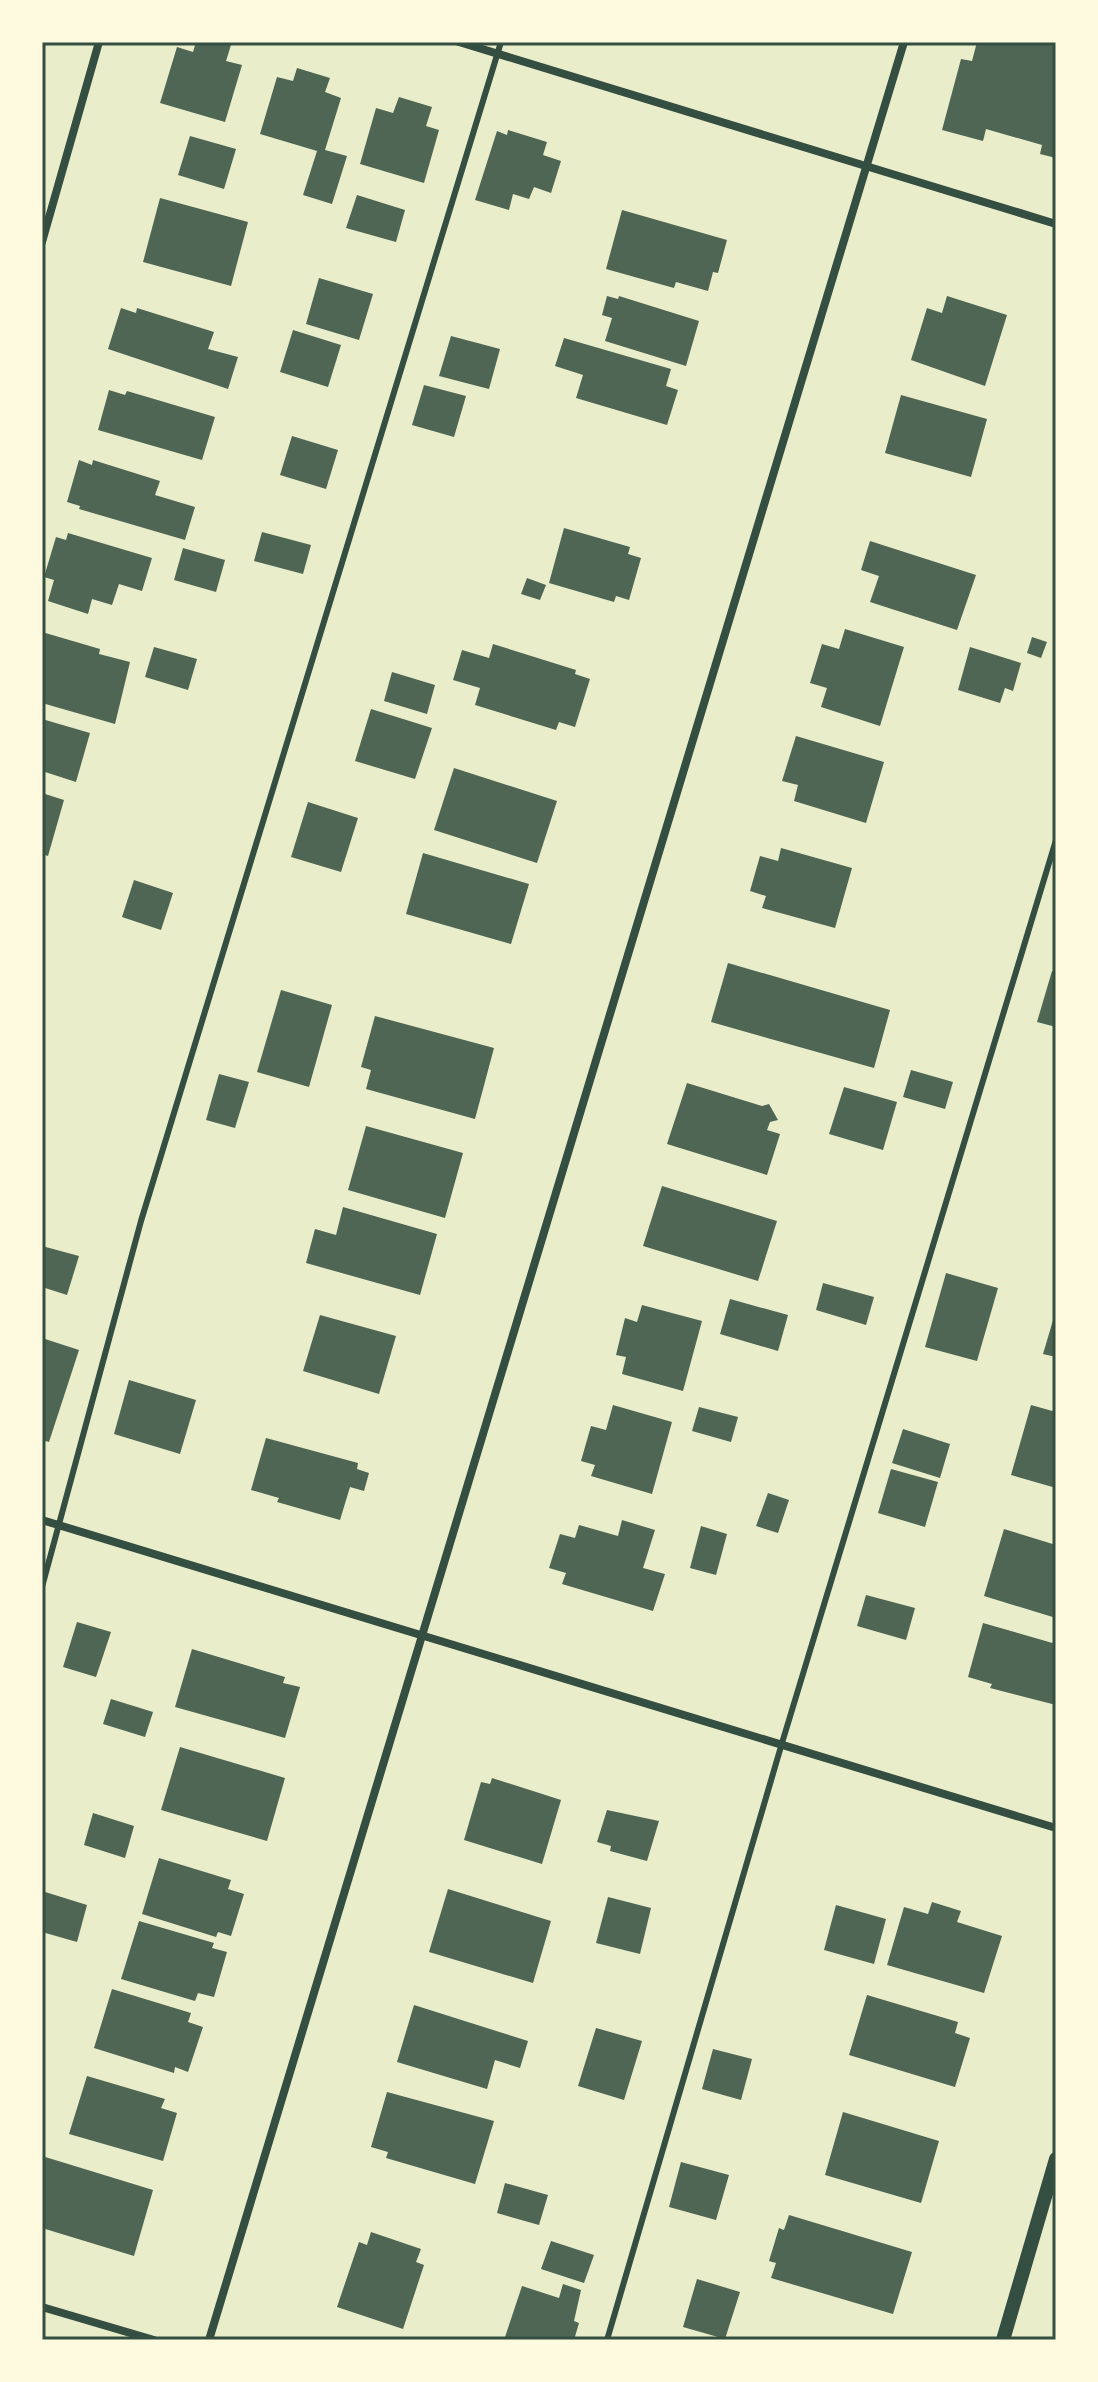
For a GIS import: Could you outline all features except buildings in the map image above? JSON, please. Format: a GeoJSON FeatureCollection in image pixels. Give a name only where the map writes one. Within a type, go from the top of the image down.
{"type":"FeatureCollection","features":[{"type":"Feature","properties":{"kind":"street"},"geometry":{"type":"LineString","coordinates":[[42,242],[99,42]]}},
{"type":"Feature","properties":{"kind":"street"},"geometry":{"type":"LineString","coordinates":[[459,42],[867,169],[1056,224]]}},
{"type":"Feature","properties":{"kind":"street"},"geometry":{"type":"LineString","coordinates":[[209,2340],[426,1634],[904,42]]}},
{"type":"Feature","properties":{"kind":"street"},"geometry":{"type":"LineString","coordinates":[[42,1520],[426,1634],[1056,1828]]}},
{"type":"Feature","properties":{"kind":"street"},"geometry":{"type":"LineString","coordinates":[[1003,2340],[1056,2159]]}},
{"type":"Feature","properties":{"kind":"street"},"geometry":{"type":"LineString","coordinates":[[42,2307],[154,2340]]}},
{"type":"Feature","properties":{"kind":"lane"},"geometry":{"type":"LineString","coordinates":[[42,1587],[141,1221],[501,42]]}},
{"type":"Feature","properties":{"kind":"lane"},"geometry":{"type":"LineString","coordinates":[[607,2340],[782,1743],[1056,840]]}}]}
